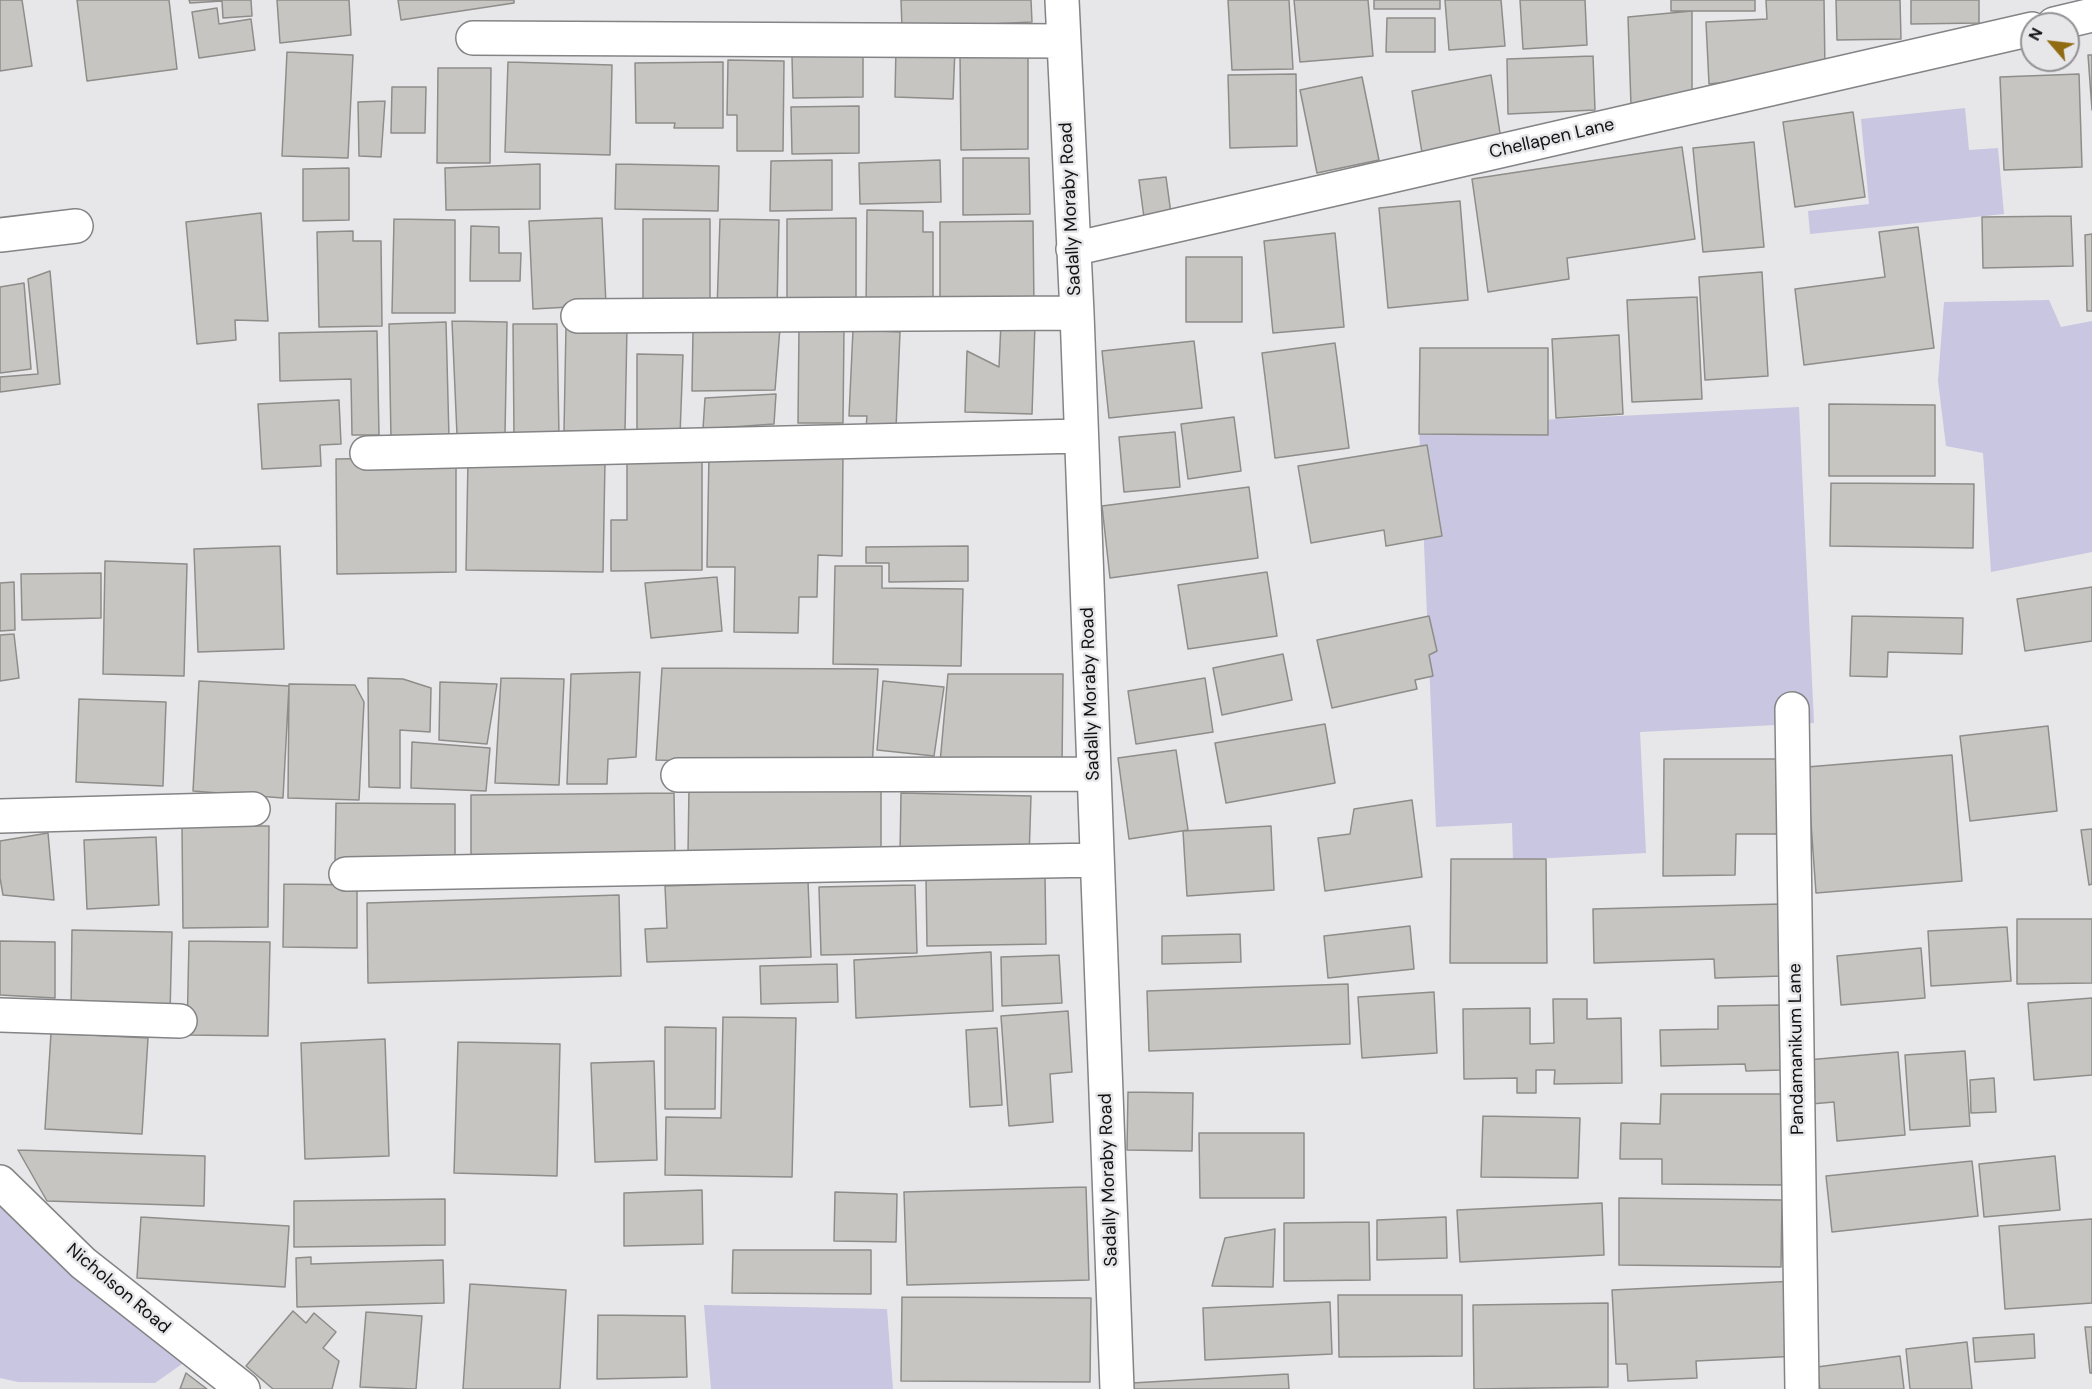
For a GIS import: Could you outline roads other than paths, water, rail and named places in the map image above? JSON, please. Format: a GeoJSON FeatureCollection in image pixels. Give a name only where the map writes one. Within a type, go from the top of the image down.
{"type":"FeatureCollection","features":[{"type":"Feature","properties":{"kind":"street","name":"Sadally Moraby Road"},"geometry":{"type":"LineString","coordinates":[[1062,0],[1062,41],[1077,313],[1118,1389]]}},
{"type":"Feature","properties":{"kind":"street","name":"Chellapen Lane"},"geometry":{"type":"LineString","coordinates":[[1073,249],[2020,32]]}},
{"type":"Feature","properties":{"kind":"street"},"geometry":{"type":"LineString","coordinates":[[472,38],[1062,41]]}},
{"type":"Feature","properties":{"kind":"street"},"geometry":{"type":"LineString","coordinates":[[0,235],[76,226]]}},
{"type":"Feature","properties":{"kind":"street"},"geometry":{"type":"LineString","coordinates":[[578,316],[1077,313]]}},
{"type":"Feature","properties":{"kind":"street"},"geometry":{"type":"LineString","coordinates":[[367,453],[1080,436]]}},
{"type":"Feature","properties":{"kind":"street","name":"Pandamanikum Lane"},"geometry":{"type":"LineString","coordinates":[[1792,709],[1802,1389]]}},
{"type":"Feature","properties":{"kind":"street"},"geometry":{"type":"LineString","coordinates":[[678,775],[1094,774]]}},
{"type":"Feature","properties":{"kind":"street"},"geometry":{"type":"LineString","coordinates":[[0,816],[253,810]]}},
{"type":"Feature","properties":{"kind":"street"},"geometry":{"type":"LineString","coordinates":[[346,874],[1097,860]]}},
{"type":"Feature","properties":{"kind":"street"},"geometry":{"type":"LineString","coordinates":[[0,1015],[180,1020]]}},
{"type":"Feature","properties":{"kind":"street","name":"Nicholson Road"},"geometry":{"type":"LineString","coordinates":[[0,1182],[83,1263],[243,1389]]}}]}
